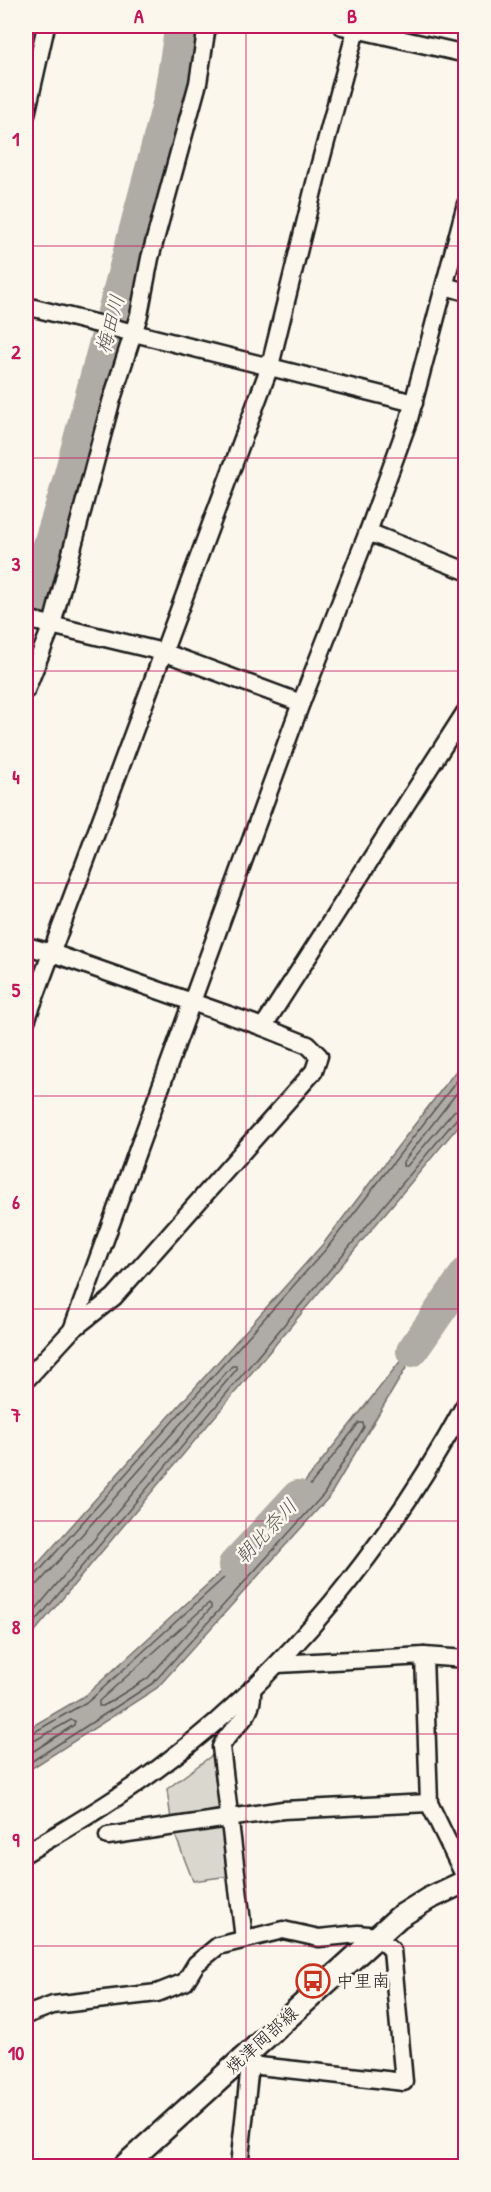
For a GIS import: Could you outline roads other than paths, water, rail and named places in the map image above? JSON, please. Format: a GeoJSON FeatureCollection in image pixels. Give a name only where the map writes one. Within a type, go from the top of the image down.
{"type":"FeatureCollection","features":[{"type":"Feature","properties":{"kind":"main road","name":"焼津岡部線"},"geometry":{"type":"LineString","coordinates":[[133,2163],[246,2061],[399,1917],[465,1880]]}},
{"type":"Feature","properties":{"kind":"street"},"geometry":{"type":"LineString","coordinates":[[26,115],[46,26]]}},
{"type":"Feature","properties":{"kind":"street"},"geometry":{"type":"LineString","coordinates":[[26,690],[40,622],[111,402],[131,332],[198,82],[207,26]]}},
{"type":"Feature","properties":{"kind":"street"},"geometry":{"type":"LineString","coordinates":[[26,1021],[270,366],[352,26],[465,54]]}},
{"type":"Feature","properties":{"kind":"street"},"geometry":{"type":"LineString","coordinates":[[72,1330],[301,703],[368,532],[414,403],[465,204]]}},
{"type":"Feature","properties":{"kind":"street"},"geometry":{"type":"LineString","coordinates":[[445,286],[465,292]]}},
{"type":"Feature","properties":{"kind":"street"},"geometry":{"type":"LineString","coordinates":[[26,306],[414,403]]}},
{"type":"Feature","properties":{"kind":"street"},"geometry":{"type":"LineString","coordinates":[[368,532],[465,570]]}},
{"type":"Feature","properties":{"kind":"street"},"geometry":{"type":"LineString","coordinates":[[40,622],[163,652],[301,703]]}},
{"type":"Feature","properties":{"kind":"street"},"geometry":{"type":"LineString","coordinates":[[263,1027],[465,711]]}},
{"type":"Feature","properties":{"kind":"street"},"geometry":{"type":"LineString","coordinates":[[26,946],[263,1027],[308,1045],[319,1056],[314,1071],[114,1297],[72,1330],[26,1380]]}},
{"type":"Feature","properties":{"kind":"street"},"geometry":{"type":"LineString","coordinates":[[26,1853],[81,1820],[187,1747],[278,1664],[315,1624],[368,1558],[417,1485],[465,1404]]}},
{"type":"Feature","properties":{"kind":"street"},"geometry":{"type":"LineString","coordinates":[[278,1664],[424,1656],[465,1659]]}},
{"type":"Feature","properties":{"kind":"street"},"geometry":{"type":"LineString","coordinates":[[424,1656],[429,1803],[465,1880]]}},
{"type":"Feature","properties":{"kind":"street"},"geometry":{"type":"LineString","coordinates":[[244,1939],[221,1747],[249,1711],[253,1702],[252,1688]]}},
{"type":"Feature","properties":{"kind":"street"},"geometry":{"type":"LineString","coordinates":[[108,1836],[283,1810],[429,1803]]}},
{"type":"Feature","properties":{"kind":"street"},"geometry":{"type":"LineString","coordinates":[[26,2015],[53,2005],[157,1994],[184,1982],[196,1964],[218,1946],[283,1930],[319,1938],[358,1934],[377,1936],[392,1950],[404,2082],[246,2061],[239,2166]]}},
{"type":"Feature","properties":{"kind":"water"},"geometry":{"type":"Polygon","coordinates":[[[465,1059],[465,1118],[26,1642],[26,1577],[323,1244],[465,1059]]]}},
{"type":"Feature","properties":{"kind":"water"},"geometry":{"type":"Polygon","coordinates":[[[440,1311],[329,1497],[157,1688],[26,1772],[26,1730],[86,1695],[267,1530],[440,1311]]]}},
{"type":"Feature","properties":{"kind":"waterway","name":"梅田川"},"geometry":{"type":"LineString","coordinates":[[26,618],[64,496],[169,100],[179,26]]}},
{"type":"Feature","properties":{"kind":"waterway","name":"朝比奈川"},"geometry":{"type":"LineString","coordinates":[[412,1351],[466,1273]]}},
{"type":"Feature","properties":{"kind":"waterway","name":"朝比奈川"},"geometry":{"type":"LineString","coordinates":[[234,1565],[298,1496]]}},
{"type":"Feature","properties":{"kind":"place","name":"中里南"},"geometry":{"type":"Point","coordinates":[313,1981]}}]}
